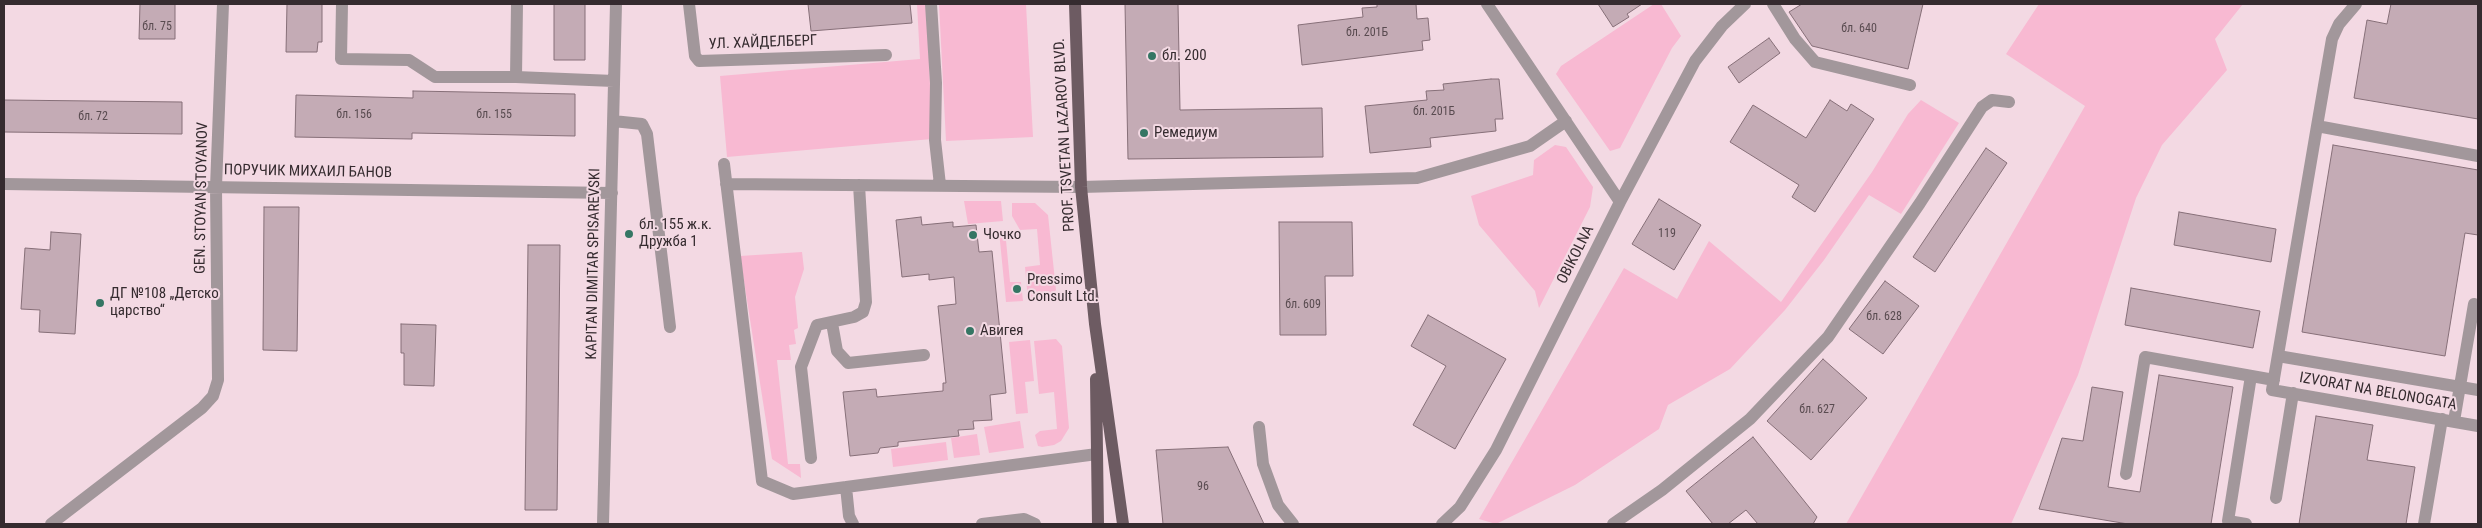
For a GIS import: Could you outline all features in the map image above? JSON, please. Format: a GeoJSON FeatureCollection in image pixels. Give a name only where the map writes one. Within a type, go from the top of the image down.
{"type":"FeatureCollection","features":[{"type":"Feature","properties":{"kind":"main road","name":"PROF. TSVETAN LAZAROV BLVD."},"geometry":{"type":"LineString","coordinates":[[1075,4],[1081,187],[1095,324],[1123,524]]}},
{"type":"Feature","properties":{"kind":"main road","name":"PROF. TSVETAN LAZAROV BLVD."},"geometry":{"type":"LineString","coordinates":[[1095,324],[1098,524]]}},
{"type":"Feature","properties":{"kind":"street","name":"GEN. STOYAN STOYANOV"},"geometry":{"type":"LineString","coordinates":[[51,524],[202,408],[212,396],[218,380],[216,187],[223,4]]}},
{"type":"Feature","properties":{"kind":"street"},"geometry":{"type":"LineString","coordinates":[[342,4],[341,59],[409,60],[436,77],[516,77],[614,81]]}},
{"type":"Feature","properties":{"kind":"street"},"geometry":{"type":"LineString","coordinates":[[516,77],[517,4]]}},
{"type":"Feature","properties":{"kind":"street","name":"KAPITAN DIMITAR SPISAREVSKI"},"geometry":{"type":"LineString","coordinates":[[603,524],[616,4]]}},
{"type":"Feature","properties":{"kind":"street","name":"УЛ. ХАЙДЕЛБЕРГ"},"geometry":{"type":"LineString","coordinates":[[689,4],[695,56],[699,60],[886,55]]}},
{"type":"Feature","properties":{"kind":"street"},"geometry":{"type":"LineString","coordinates":[[931,4],[936,83],[935,140],[940,185]]}},
{"type":"Feature","properties":{"kind":"street"},"geometry":{"type":"LineString","coordinates":[[1487,4],[1620,202]]}},
{"type":"Feature","properties":{"kind":"street","name":"OBIKOLNA"},"geometry":{"type":"LineString","coordinates":[[1442,524],[1460,508],[1496,450],[1620,202],[1695,61],[1722,26],[1745,4]]}},
{"type":"Feature","properties":{"kind":"street"},"geometry":{"type":"LineString","coordinates":[[1773,4],[1795,39],[1815,62],[1910,85]]}},
{"type":"Feature","properties":{"kind":"street"},"geometry":{"type":"LineString","coordinates":[[2273,385],[2332,39],[2339,24],[2356,4]]}},
{"type":"Feature","properties":{"kind":"street"},"geometry":{"type":"LineString","coordinates":[[1613,524],[1662,490],[1750,419],[1828,337],[1920,203],[1982,107],[1992,100],[2010,102]]}},
{"type":"Feature","properties":{"kind":"street"},"geometry":{"type":"LineString","coordinates":[[613,121],[642,124],[648,134],[670,327]]}},
{"type":"Feature","properties":{"kind":"street"},"geometry":{"type":"LineString","coordinates":[[726,184],[1081,187],[1417,178],[1530,146],[1566,121]]}},
{"type":"Feature","properties":{"kind":"street"},"geometry":{"type":"LineString","coordinates":[[2318,126],[2478,156]]}},
{"type":"Feature","properties":{"kind":"street"},"geometry":{"type":"LineString","coordinates":[[724,164],[762,481],[793,494],[1097,454]]}},
{"type":"Feature","properties":{"kind":"street","name":"ПОРУЧИК МИХАИЛ БАНОВ"},"geometry":{"type":"LineString","coordinates":[[4,184],[612,193]]}},
{"type":"Feature","properties":{"kind":"street"},"geometry":{"type":"LineString","coordinates":[[811,458],[801,366],[817,325],[832,323],[858,315],[863,312],[866,302],[859,185]]}},
{"type":"Feature","properties":{"kind":"street"},"geometry":{"type":"LineString","coordinates":[[2424,524],[2448,420],[2460,387],[2474,304]]}},
{"type":"Feature","properties":{"kind":"street"},"geometry":{"type":"LineString","coordinates":[[832,323],[837,351],[848,363],[924,355]]}},
{"type":"Feature","properties":{"kind":"street"},"geometry":{"type":"LineString","coordinates":[[2278,356],[2478,390]]}},
{"type":"Feature","properties":{"kind":"street","name":"IZVORAT NA BELONOGATA"},"geometry":{"type":"LineString","coordinates":[[2126,474],[2145,357],[2251,376],[2293,394],[2478,426]]}},
{"type":"Feature","properties":{"kind":"street"},"geometry":{"type":"LineString","coordinates":[[2246,524],[2228,521],[2251,376]]}},
{"type":"Feature","properties":{"kind":"street"},"geometry":{"type":"LineString","coordinates":[[2276,498],[2293,394]]}},
{"type":"Feature","properties":{"kind":"street"},"geometry":{"type":"LineString","coordinates":[[1259,427],[1263,464],[1278,505],[1293,524]]}},
{"type":"Feature","properties":{"kind":"street"},"geometry":{"type":"LineString","coordinates":[[846,487],[849,516],[853,524]]}},
{"type":"Feature","properties":{"kind":"street"},"geometry":{"type":"LineString","coordinates":[[982,524],[1024,519],[1035,524]]}},
{"type":"Feature","properties":{"kind":"shaded area"},"geometry":{"type":"Polygon","coordinates":[[[917,4],[927,4],[932,139],[727,157],[720,76],[920,59],[917,4]]]}},
{"type":"Feature","properties":{"kind":"shaded area"},"geometry":{"type":"Polygon","coordinates":[[[939,4],[1026,4],[1033,137],[946,141],[939,4]]]}},
{"type":"Feature","properties":{"kind":"shaded area"},"geometry":{"type":"Polygon","coordinates":[[[1654,4],[1661,4],[1681,36],[1672,48],[1620,148],[1610,151],[1556,74],[1561,66],[1654,4]]]}},
{"type":"Feature","properties":{"kind":"shaded area"},"geometry":{"type":"Polygon","coordinates":[[[2039,4],[2243,4],[2215,39],[2227,70],[2162,145],[2136,198],[2078,375],[2011,524],[1846,524],[2085,106],[2006,54],[2039,4]]]}},
{"type":"Feature","properties":{"kind":"shaded area"},"geometry":{"type":"Polygon","coordinates":[[[1921,100],[1959,123],[1901,214],[1869,195],[1824,260],[1785,310],[1730,369],[1668,405],[1659,429],[1575,485],[1496,524],[1479,519],[1624,268],[1677,299],[1709,241],[1781,302],[1872,172],[1908,114],[1921,100]]]}},
{"type":"Feature","properties":{"kind":"shaded area"},"geometry":{"type":"Polygon","coordinates":[[[1555,145],[1566,147],[1593,187],[1590,207],[1539,308],[1535,291],[1479,225],[1471,196],[1533,175],[1534,160],[1555,145]]]}},
{"type":"Feature","properties":{"kind":"shaded area"},"geometry":{"type":"Polygon","coordinates":[[[964,201],[1001,201],[1003,221],[968,224],[964,201]]]}},
{"type":"Feature","properties":{"kind":"shaded area"},"geometry":{"type":"Polygon","coordinates":[[[1012,203],[1035,203],[1048,215],[1056,290],[1049,298],[1028,300],[1025,267],[1040,265],[1037,229],[1020,230],[1012,216],[1012,203]]]}},
{"type":"Feature","properties":{"kind":"shaded area"},"geometry":{"type":"Polygon","coordinates":[[[1005,230],[1010,282],[1021,282],[1023,301],[1006,302],[999,231],[1005,230]]]}},
{"type":"Feature","properties":{"kind":"shaded area"},"geometry":{"type":"Polygon","coordinates":[[[802,252],[804,269],[795,297],[798,328],[794,330],[796,344],[789,345],[791,360],[777,360],[788,464],[800,464],[801,478],[772,459],[740,256],[802,252]]]}},
{"type":"Feature","properties":{"kind":"shaded area"},"geometry":{"type":"Polygon","coordinates":[[[1056,339],[1062,346],[1069,428],[1061,441],[1054,445],[1042,447],[1038,446],[1035,435],[1040,431],[1057,429],[1054,392],[1039,394],[1034,341],[1056,339]]]}},
{"type":"Feature","properties":{"kind":"shaded area"},"geometry":{"type":"Polygon","coordinates":[[[1030,340],[1034,381],[1025,382],[1028,413],[1016,414],[1009,342],[1030,340]]]}},
{"type":"Feature","properties":{"kind":"shaded area"},"geometry":{"type":"Polygon","coordinates":[[[1020,421],[1024,448],[989,453],[984,427],[1020,421]]]}},
{"type":"Feature","properties":{"kind":"shaded area"},"geometry":{"type":"Polygon","coordinates":[[[977,434],[980,455],[954,458],[951,438],[977,434]]]}},
{"type":"Feature","properties":{"kind":"shaded area"},"geometry":{"type":"Polygon","coordinates":[[[946,442],[948,460],[893,467],[891,449],[946,442]]]}},
{"type":"Feature","properties":{"kind":"building"},"geometry":{"type":"Polygon","coordinates":[[[140,4],[175,4],[175,39],[139,39],[140,4]]]}},
{"type":"Feature","properties":{"kind":"building"},"geometry":{"type":"Polygon","coordinates":[[[287,4],[322,4],[322,42],[318,42],[317,52],[286,52],[287,4]]]}},
{"type":"Feature","properties":{"kind":"building"},"geometry":{"type":"Polygon","coordinates":[[[554,4],[585,4],[585,60],[554,60],[554,4]]]}},
{"type":"Feature","properties":{"kind":"building"},"geometry":{"type":"Polygon","coordinates":[[[808,4],[910,4],[912,23],[811,31],[808,4]]]}},
{"type":"Feature","properties":{"kind":"building","name":"бл. 200"},"geometry":{"type":"Polygon","coordinates":[[[1125,4],[1178,4],[1180,110],[1322,108],[1323,157],[1128,159],[1125,4]]]}},
{"type":"Feature","properties":{"kind":"building"},"geometry":{"type":"Polygon","coordinates":[[[1377,4],[1416,4],[1417,19],[1428,18],[1430,40],[1422,41],[1423,50],[1302,65],[1298,25],[1363,17],[1362,8],[1377,7],[1377,4]]]}},
{"type":"Feature","properties":{"kind":"building"},"geometry":{"type":"Polygon","coordinates":[[[1598,4],[1642,4],[1627,14],[1629,17],[1613,27],[1598,4]]]}},
{"type":"Feature","properties":{"kind":"building"},"geometry":{"type":"Polygon","coordinates":[[[1802,4],[1923,4],[1908,69],[1812,46],[1789,12],[1802,4]]]}},
{"type":"Feature","properties":{"kind":"building"},"geometry":{"type":"Polygon","coordinates":[[[2391,4],[2478,4],[2478,119],[2354,98],[2367,20],[2387,24],[2391,4]]]}},
{"type":"Feature","properties":{"kind":"building"},"geometry":{"type":"Polygon","coordinates":[[[1769,38],[1780,53],[1739,83],[1728,67],[1769,38]]]}},
{"type":"Feature","properties":{"kind":"building"},"geometry":{"type":"Polygon","coordinates":[[[1499,79],[1503,119],[1495,119],[1496,131],[1430,138],[1431,147],[1370,153],[1365,106],[1427,100],[1426,91],[1444,90],[1443,84],[1499,79]]]}},
{"type":"Feature","properties":{"kind":"building"},"geometry":{"type":"Polygon","coordinates":[[[413,91],[575,94],[575,136],[412,133],[412,139],[295,137],[296,95],[413,98],[413,91]]]}},
{"type":"Feature","properties":{"kind":"building"},"geometry":{"type":"Polygon","coordinates":[[[4,100],[182,102],[182,134],[4,132],[4,100]]]}},
{"type":"Feature","properties":{"kind":"building"},"geometry":{"type":"Polygon","coordinates":[[[1830,100],[1847,111],[1851,104],[1874,119],[1815,212],[1792,197],[1799,185],[1730,142],[1753,105],[1806,138],[1830,100]]]}},
{"type":"Feature","properties":{"kind":"building"},"geometry":{"type":"Polygon","coordinates":[[[2333,145],[2478,170],[2478,235],[2465,233],[2445,356],[2302,332],[2333,145]]]}},
{"type":"Feature","properties":{"kind":"building"},"geometry":{"type":"Polygon","coordinates":[[[1986,148],[2007,163],[1935,272],[1913,257],[1986,148]]]}},
{"type":"Feature","properties":{"kind":"building"},"geometry":{"type":"Polygon","coordinates":[[[1659,199],[1701,225],[1674,270],[1632,244],[1659,199]]]}},
{"type":"Feature","properties":{"kind":"building"},"geometry":{"type":"Polygon","coordinates":[[[264,207],[299,207],[297,351],[263,350],[264,207]]]}},
{"type":"Feature","properties":{"kind":"building"},"geometry":{"type":"Polygon","coordinates":[[[2179,212],[2276,229],[2271,262],[2174,245],[2179,212]]]}},
{"type":"Feature","properties":{"kind":"building","name":"Авигея"},"geometry":{"type":"Polygon","coordinates":[[[921,217],[922,225],[953,222],[953,227],[976,225],[979,252],[992,251],[1006,393],[990,395],[992,420],[973,421],[974,429],[958,430],[959,436],[898,442],[898,446],[880,448],[878,453],[850,456],[843,392],[876,389],[877,397],[943,391],[943,383],[946,383],[938,306],[956,304],[954,277],[929,280],[929,274],[902,277],[896,220],[921,217]]]}},
{"type":"Feature","properties":{"kind":"building"},"geometry":{"type":"Polygon","coordinates":[[[1279,222],[1352,222],[1353,276],[1325,276],[1326,335],[1280,335],[1279,222]]]}},
{"type":"Feature","properties":{"kind":"building"},"geometry":{"type":"Polygon","coordinates":[[[51,232],[81,234],[75,334],[39,332],[40,310],[21,309],[25,248],[50,250],[51,232]]]}},
{"type":"Feature","properties":{"kind":"building"},"geometry":{"type":"Polygon","coordinates":[[[528,245],[560,245],[557,510],[525,510],[528,245]]]}},
{"type":"Feature","properties":{"kind":"building"},"geometry":{"type":"Polygon","coordinates":[[[1885,281],[1919,306],[1883,354],[1849,329],[1885,281]]]}},
{"type":"Feature","properties":{"kind":"building"},"geometry":{"type":"Polygon","coordinates":[[[2131,288],[2260,311],[2253,348],[2125,325],[2131,288]]]}},
{"type":"Feature","properties":{"kind":"building"},"geometry":{"type":"Polygon","coordinates":[[[1428,315],[1506,359],[1455,449],[1413,425],[1446,366],[1411,346],[1428,315]]]}},
{"type":"Feature","properties":{"kind":"building"},"geometry":{"type":"Polygon","coordinates":[[[401,324],[436,325],[434,386],[404,385],[404,353],[401,353],[401,324]]]}},
{"type":"Feature","properties":{"kind":"building"},"geometry":{"type":"Polygon","coordinates":[[[1823,359],[1867,398],[1811,460],[1767,421],[1823,359]]]}},
{"type":"Feature","properties":{"kind":"building"},"geometry":{"type":"Polygon","coordinates":[[[2159,375],[2233,387],[2211,524],[2128,524],[2039,509],[2062,438],[2083,441],[2092,387],[2123,392],[2108,487],[2140,492],[2159,375]]]}},
{"type":"Feature","properties":{"kind":"building"},"geometry":{"type":"Polygon","coordinates":[[[2316,416],[2373,425],[2367,460],[2415,467],[2406,524],[2299,524],[2316,416]]]}},
{"type":"Feature","properties":{"kind":"building"},"geometry":{"type":"Polygon","coordinates":[[[1753,437],[1817,517],[1813,524],[1758,524],[1746,510],[1728,524],[1713,524],[1686,491],[1753,437]]]}},
{"type":"Feature","properties":{"kind":"building"},"geometry":{"type":"Polygon","coordinates":[[[1228,447],[1264,524],[1163,524],[1156,450],[1228,447]]]}},
{"type":"Feature","properties":{"kind":"place","name":"бл. 200"},"geometry":{"type":"Point","coordinates":[1152,56]}},
{"type":"Feature","properties":{"kind":"place","name":"Ремедиум"},"geometry":{"type":"Point","coordinates":[1144,133]}},
{"type":"Feature","properties":{"kind":"place","name":"бл. 155 ж.к. Дружба 1"},"geometry":{"type":"Point","coordinates":[629,234]}},
{"type":"Feature","properties":{"kind":"place","name":"Чочко"},"geometry":{"type":"Point","coordinates":[973,235]}},
{"type":"Feature","properties":{"kind":"place","name":"Pressimo Consult Ltd."},"geometry":{"type":"Point","coordinates":[1017,289]}},
{"type":"Feature","properties":{"kind":"place","name":"ДГ №108 „Детско царство“"},"geometry":{"type":"Point","coordinates":[100,303]}},
{"type":"Feature","properties":{"kind":"place","name":"Авигея"},"geometry":{"type":"Point","coordinates":[970,331]}}]}
